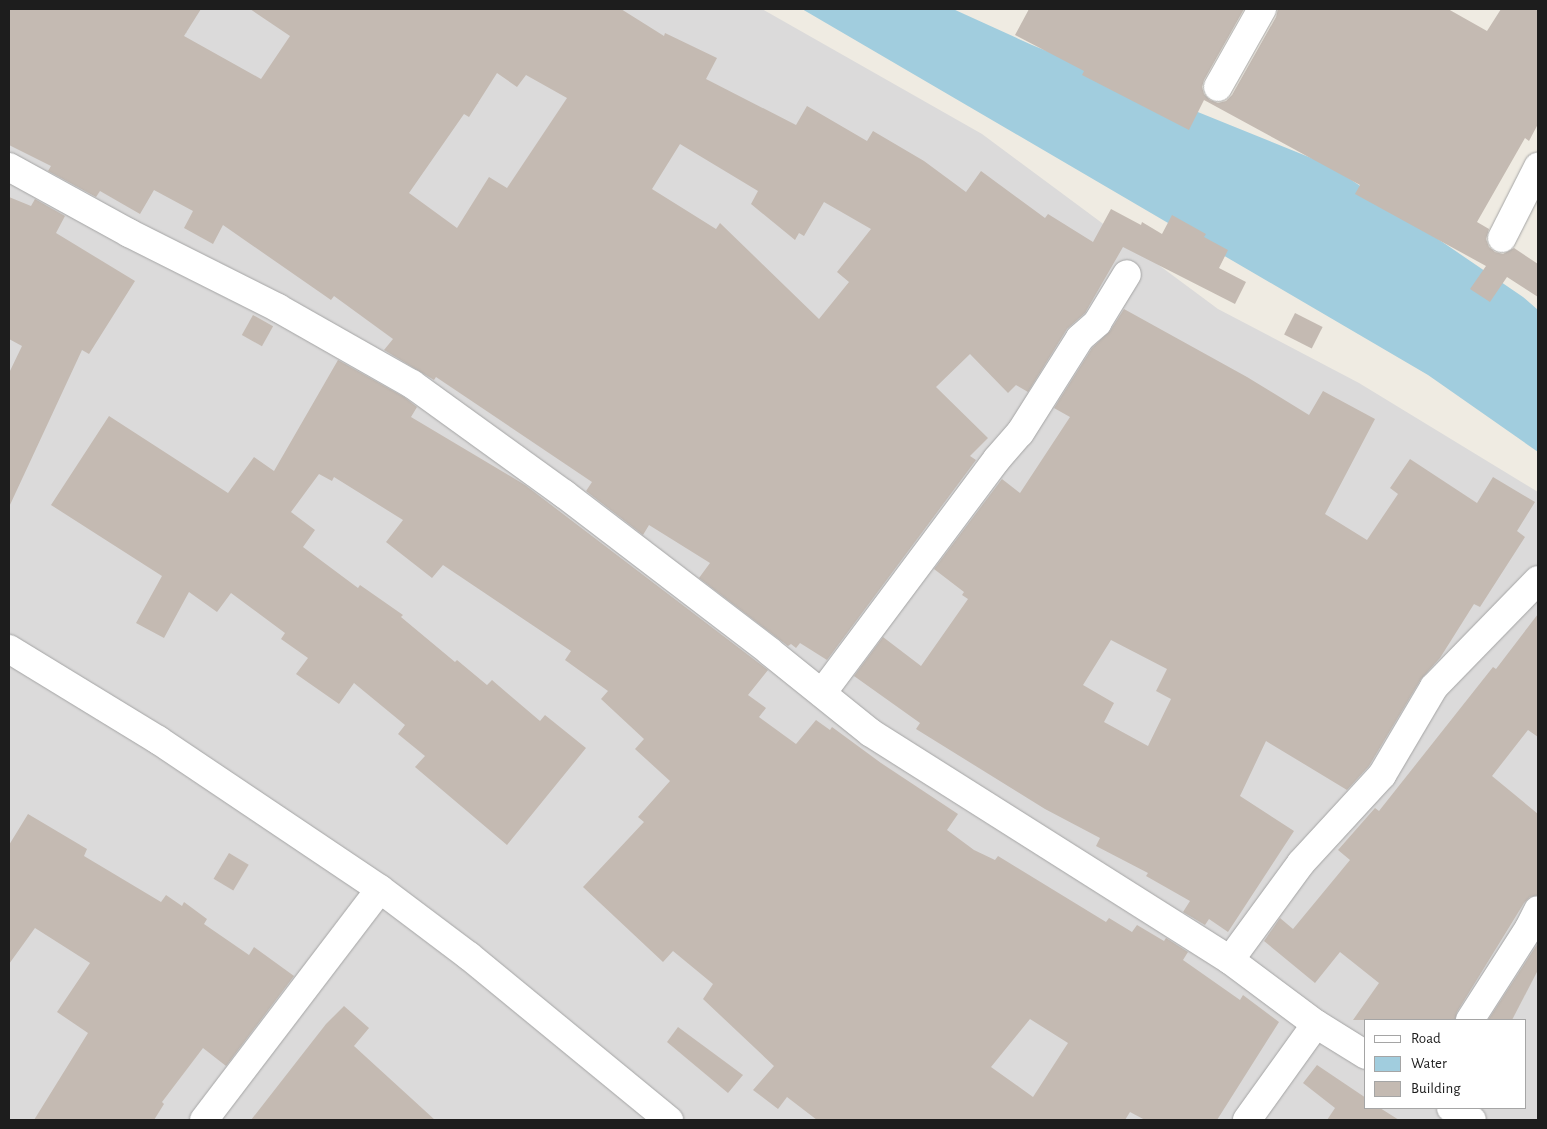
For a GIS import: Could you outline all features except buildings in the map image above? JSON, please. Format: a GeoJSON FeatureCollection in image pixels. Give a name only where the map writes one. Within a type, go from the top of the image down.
{"type":"FeatureCollection","features":[{"type":"Feature","properties":{"kind":"street"},"geometry":{"type":"LineString","coordinates":[[1218,87],[1262,9]]}},
{"type":"Feature","properties":{"kind":"street"},"geometry":{"type":"LineString","coordinates":[[9,167],[129,232],[278,308],[412,384],[564,494],[822,692],[871,733],[1230,960],[1316,1024],[1364,1054]]}},
{"type":"Feature","properties":{"kind":"street"},"geometry":{"type":"LineString","coordinates":[[1502,238],[1538,167]]}},
{"type":"Feature","properties":{"kind":"street"},"geometry":{"type":"LineString","coordinates":[[822,692],[997,459],[1024,428],[1080,338],[1097,323],[1127,274]]}},
{"type":"Feature","properties":{"kind":"street"},"geometry":{"type":"LineString","coordinates":[[1230,960],[1301,863],[1382,775],[1434,687],[1538,580]]}},
{"type":"Feature","properties":{"kind":"street"},"geometry":{"type":"LineString","coordinates":[[9,649],[158,740],[380,889],[469,956],[669,1120]]}},
{"type":"Feature","properties":{"kind":"street"},"geometry":{"type":"LineString","coordinates":[[204,1120],[380,889]]}},
{"type":"Feature","properties":{"kind":"street"},"geometry":{"type":"LineString","coordinates":[[1471,1019],[1530,928],[1538,910]]}},
{"type":"Feature","properties":{"kind":"street"},"geometry":{"type":"LineString","coordinates":[[1247,1120],[1316,1024]]}},
{"type":"Feature","properties":{"kind":"street"},"geometry":{"type":"LineString","coordinates":[[1453,1109],[1472,1120]]}},
{"type":"Feature","properties":{"kind":"shaded area"},"geometry":{"type":"Polygon","coordinates":[[[9,9],[762,9],[982,134],[1218,309],[1359,383],[1538,492],[1538,1120],[9,1120],[9,9]]]}},
{"type":"Feature","properties":{"kind":"water"},"geometry":{"type":"Polygon","coordinates":[[[802,9],[953,9],[1032,45],[1331,166],[1523,297],[1538,310],[1538,452],[1428,375],[802,9]]]}}]}
